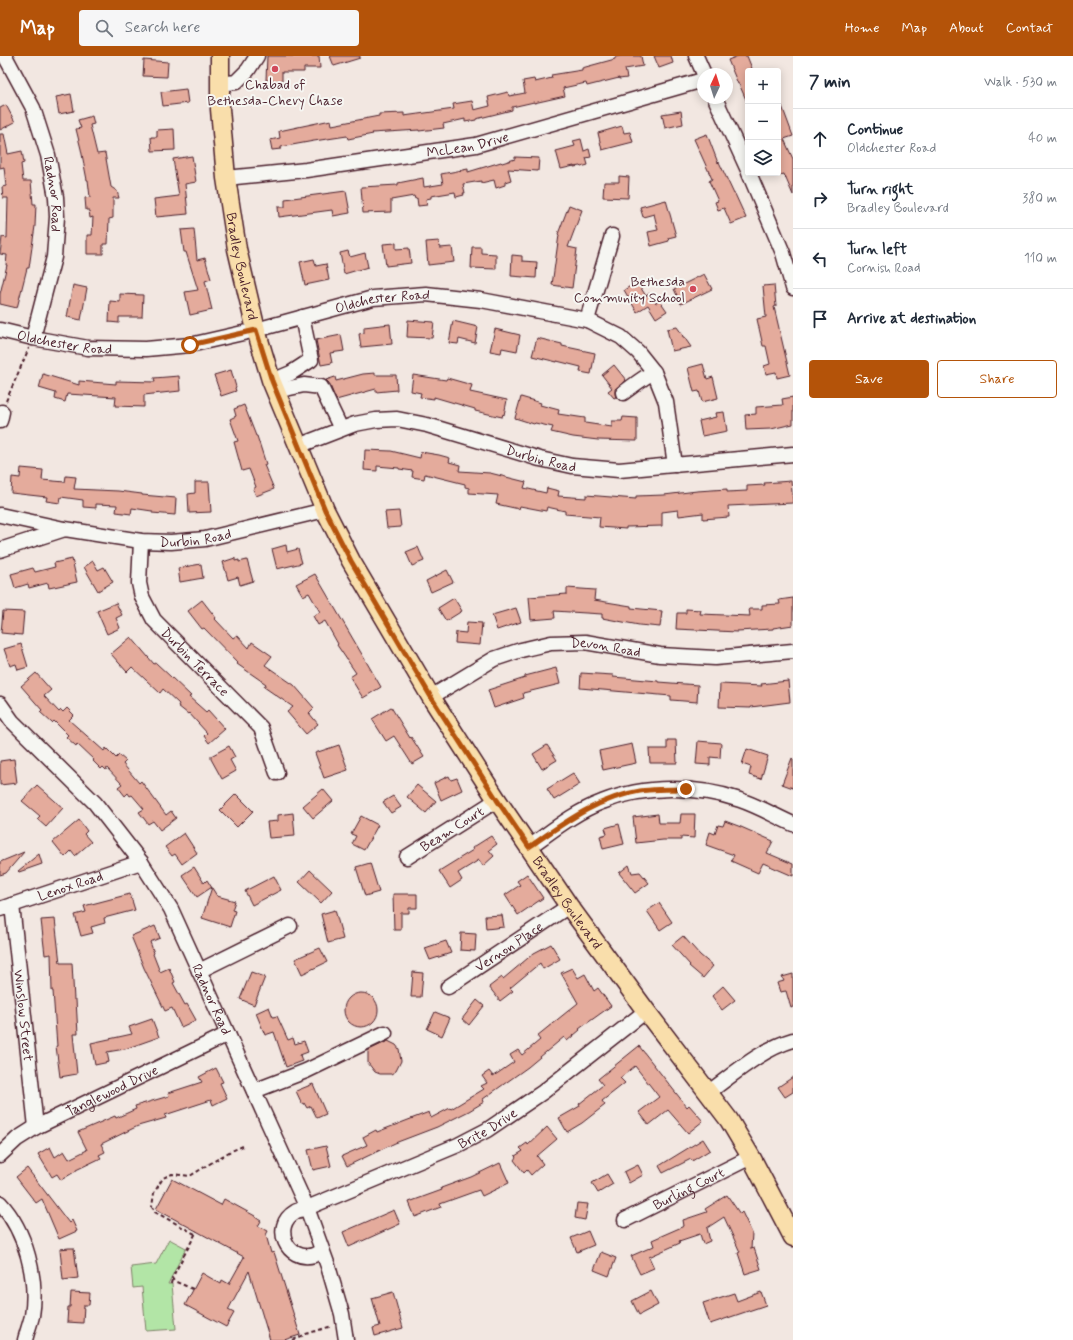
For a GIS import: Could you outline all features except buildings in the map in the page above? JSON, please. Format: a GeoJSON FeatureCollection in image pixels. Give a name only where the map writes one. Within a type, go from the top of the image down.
{"type":"FeatureCollection","features":[{"type":"Feature","properties":{"kind":"main road","name":"Bradley Boulevard"},"geometry":{"type":"LineString","coordinates":[[220,56],[220,109],[226,178],[237,249],[256,330],[274,386],[325,510],[351,561],[431,697],[497,800],[569,906],[646,1011],[729,1120],[791,1230]]}},
{"type":"Feature","properties":{"kind":"street","name":"Radnor Road"},"geometry":{"type":"LineString","coordinates":[[5,56],[33,108],[48,156],[56,197],[57,217],[54,257],[33,338]]}},
{"type":"Feature","properties":{"kind":"street"},"geometry":{"type":"LineString","coordinates":[[220,84],[236,82],[248,70],[257,56]]}},
{"type":"Feature","properties":{"kind":"street"},"geometry":{"type":"LineString","coordinates":[[696,56],[701,68]]}},
{"type":"Feature","properties":{"kind":"street","name":"McLean Drive"},"geometry":{"type":"LineString","coordinates":[[226,178],[306,170],[476,145],[697,82]]}},
{"type":"Feature","properties":{"kind":"street"},"geometry":{"type":"LineString","coordinates":[[718,104],[745,163]]}},
{"type":"Feature","properties":{"kind":"street"},"geometry":{"type":"LineString","coordinates":[[750,176],[783,253],[793,288]]}},
{"type":"Feature","properties":{"kind":"street"},"geometry":{"type":"LineString","coordinates":[[587,320],[612,236]]}},
{"type":"Feature","properties":{"kind":"street","name":"Oldchester Road"},"geometry":{"type":"LineString","coordinates":[[0,330],[33,338],[88,348],[146,349],[190,345],[256,330],[373,298],[426,294],[481,300],[587,320],[621,337],[638,352],[654,372],[666,402],[675,466]]}},
{"type":"Feature","properties":{"kind":"street"},"geometry":{"type":"LineString","coordinates":[[274,386],[311,360],[302,317]]}},
{"type":"Feature","properties":{"kind":"street"},"geometry":{"type":"LineString","coordinates":[[623,393],[642,378],[654,372]]}},
{"type":"Feature","properties":{"kind":"street"},"geometry":{"type":"LineString","coordinates":[[274,386],[321,386],[342,429]]}},
{"type":"Feature","properties":{"kind":"street","name":"Durbin Road"},"geometry":{"type":"LineString","coordinates":[[298,446],[354,424],[376,420],[397,419],[427,425],[540,459],[572,466],[619,470],[793,454]]}},
{"type":"Feature","properties":{"kind":"street","name":"Durbin Road"},"geometry":{"type":"LineString","coordinates":[[0,515],[64,529],[141,541],[171,542],[205,539],[325,510]]}},
{"type":"Feature","properties":{"kind":"street","name":"Durbin Road"},"geometry":{"type":"LineString","coordinates":[[0,550],[64,529]]}},
{"type":"Feature","properties":{"kind":"street","name":"Durbin Terrace"},"geometry":{"type":"LineString","coordinates":[[141,541],[139,583],[142,597],[154,620],[261,728],[277,773]]}},
{"type":"Feature","properties":{"kind":"street","name":"Devon Road"},"geometry":{"type":"LineString","coordinates":[[431,697],[494,659],[522,650],[552,643],[585,642],[660,655],[715,658],[793,651]]}},
{"type":"Feature","properties":{"kind":"street","name":"Radnor Road"},"geometry":{"type":"LineString","coordinates":[[0,704],[6,723],[95,804],[141,862],[170,909],[307,1208],[328,1266],[342,1314],[346,1340]]}},
{"type":"Feature","properties":{"kind":"street"},"geometry":{"type":"LineString","coordinates":[[529,847],[573,816],[602,802],[640,791],[686,789],[710,792],[740,800],[793,824]]}},
{"type":"Feature","properties":{"kind":"street","name":"Beam Court"},"geometry":{"type":"LineString","coordinates":[[407,857],[497,800]]}},
{"type":"Feature","properties":{"kind":"street","name":"Lenox Road"},"geometry":{"type":"LineString","coordinates":[[6,907],[141,862]]}},
{"type":"Feature","properties":{"kind":"street","name":"Vernon Place"},"geometry":{"type":"LineString","coordinates":[[448,987],[569,906]]}},
{"type":"Feature","properties":{"kind":"street","name":"Winslow Street"},"geometry":{"type":"LineString","coordinates":[[6,907],[36,1127]]}},
{"type":"Feature","properties":{"kind":"street"},"geometry":{"type":"LineString","coordinates":[[199,971],[290,926]]}},
{"type":"Feature","properties":{"kind":"street","name":"Brite Drive"},"geometry":{"type":"LineString","coordinates":[[322,1251],[313,1255],[303,1256],[294,1253],[286,1246],[283,1236],[283,1226],[288,1217],[296,1211],[307,1208],[458,1144],[487,1130],[543,1092],[646,1011]]}},
{"type":"Feature","properties":{"kind":"street"},"geometry":{"type":"LineString","coordinates":[[254,1091],[306,1071],[385,1033]]}},
{"type":"Feature","properties":{"kind":"street","name":"Tanglewood Drive"},"geometry":{"type":"LineString","coordinates":[[0,1155],[17,1139],[36,1127],[228,1034]]}},
{"type":"Feature","properties":{"kind":"street"},"geometry":{"type":"LineString","coordinates":[[709,1092],[751,1061],[782,1043],[793,1040]]}},
{"type":"Feature","properties":{"kind":"street","name":"Burling Court"},"geometry":{"type":"LineString","coordinates":[[625,1220],[751,1157]]}},
{"type":"Feature","properties":{"kind":"street"},"geometry":{"type":"LineString","coordinates":[[0,1203],[6,1209],[14,1222],[27,1251],[33,1283],[32,1315],[25,1340]]}},
{"type":"Feature","properties":{"kind":"path"},"geometry":{"type":"LineString","coordinates":[[1,417],[33,338]]}},
{"type":"Feature","properties":{"kind":"path"},"geometry":{"type":"LineString","coordinates":[[195,1234],[155,1212],[152,1207],[154,1193],[163,1178],[172,1174],[190,1176],[229,1152],[243,1146]]}},
{"type":"Feature","properties":{"kind":"path"},"geometry":{"type":"LineString","coordinates":[[170,1284],[197,1231]]}},
{"type":"Feature","properties":{"kind":"path"},"geometry":{"type":"LineString","coordinates":[[172,1278],[174,1281],[193,1289]]}},
{"type":"Feature","properties":{"kind":"path"},"geometry":{"type":"LineString","coordinates":[[293,1340],[306,1334],[335,1325]]}},
{"type":"Feature","properties":{"kind":"green space"},"geometry":{"type":"Polygon","coordinates":[[[169,1239],[186,1248],[168,1284],[172,1284],[176,1329],[146,1331],[142,1287],[133,1288],[131,1267],[156,1264],[169,1239]]]}},
{"type":"Feature","properties":{"kind":"place","name":"Chabad of Bethesda-Chevy Chase"},"geometry":{"type":"Point","coordinates":[275,69]}},
{"type":"Feature","properties":{"kind":"place","name":"Bethesda Community School"},"geometry":{"type":"Point","coordinates":[693,289]}},
{"type":"Feature","properties":{"kind":"route"},"geometry":{"type":"LineString","coordinates":[[190,345],[256,330],[272,381],[325,510],[351,561],[431,697],[529,847],[573,816],[602,802],[640,791],[686,789]]}}]}
